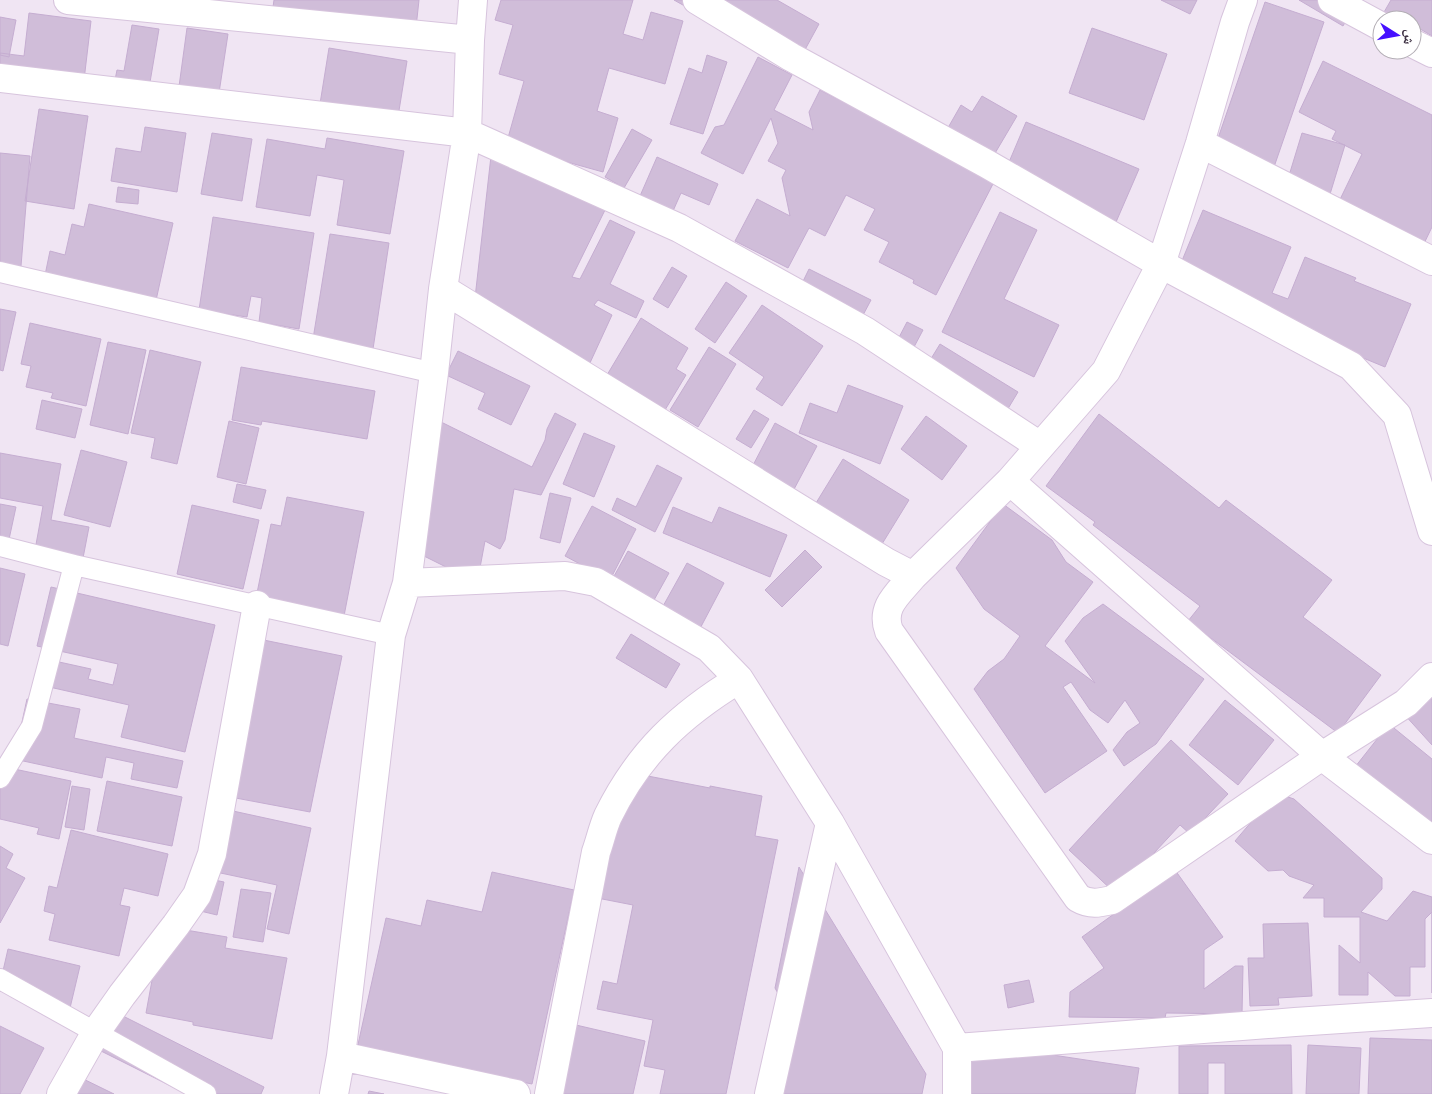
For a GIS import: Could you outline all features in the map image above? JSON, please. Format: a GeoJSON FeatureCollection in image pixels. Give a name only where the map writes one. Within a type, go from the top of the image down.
{"type":"FeatureCollection","features":[{"type":"Feature","properties":{"kind":"street"},"geometry":{"type":"LineString","coordinates":[[68,0],[470,40]]}},
{"type":"Feature","properties":{"kind":"street"},"geometry":{"type":"LineString","coordinates":[[334,1094],[341,1056],[391,636],[407,583],[443,289],[467,133],[473,0]]}},
{"type":"Feature","properties":{"kind":"street"},"geometry":{"type":"LineString","coordinates":[[696,0],[791,58],[987,164],[1161,264],[1352,366],[1397,415],[1432,531]]}},
{"type":"Feature","properties":{"kind":"street"},"geometry":{"type":"LineString","coordinates":[[1243,0],[1161,264],[1106,371],[1010,481],[912,576],[889,605],[886,622],[889,631],[1078,898],[1086,903],[1112,900],[1322,756],[1406,703],[1432,677]]}},
{"type":"Feature","properties":{"kind":"street"},"geometry":{"type":"LineString","coordinates":[[1332,0],[1372,22]]}},
{"type":"Feature","properties":{"kind":"street"},"geometry":{"type":"LineString","coordinates":[[0,78],[467,133],[687,233],[865,332],[1040,446]]}},
{"type":"Feature","properties":{"kind":"street"},"geometry":{"type":"LineString","coordinates":[[1200,142],[1432,261]]}},
{"type":"Feature","properties":{"kind":"street"},"geometry":{"type":"LineString","coordinates":[[443,289],[886,562],[912,576]]}},
{"type":"Feature","properties":{"kind":"street"},"geometry":{"type":"LineString","coordinates":[[1010,481],[1322,756],[1432,840]]}},
{"type":"Feature","properties":{"kind":"street"},"geometry":{"type":"LineString","coordinates":[[407,583],[565,576],[596,582],[709,648],[739,679],[830,823],[957,1048],[957,1094]]}},
{"type":"Feature","properties":{"kind":"street"},"geometry":{"type":"LineString","coordinates":[[61,1094],[96,1032],[197,895],[212,854],[258,605]]}},
{"type":"Feature","properties":{"kind":"street"},"geometry":{"type":"LineString","coordinates":[[549,1094],[596,852],[608,817],[628,781],[658,741],[687,714],[708,698],[739,679]]}},
{"type":"Feature","properties":{"kind":"street"},"geometry":{"type":"LineString","coordinates":[[769,1094],[830,823]]}},
{"type":"Feature","properties":{"kind":"street"},"geometry":{"type":"LineString","coordinates":[[957,1048],[1432,1013]]}},
{"type":"Feature","properties":{"kind":"street"},"geometry":{"type":"LineString","coordinates":[[341,1056],[516,1094]]}},
{"type":"Feature","properties":{"kind":"lane"},"geometry":{"type":"LineString","coordinates":[[0,272],[434,373]]}},
{"type":"Feature","properties":{"kind":"lane"},"geometry":{"type":"LineString","coordinates":[[0,546],[74,565],[391,636]]}},
{"type":"Feature","properties":{"kind":"lane"},"geometry":{"type":"LineString","coordinates":[[0,778],[32,726],[74,565]]}},
{"type":"Feature","properties":{"kind":"lane"},"geometry":{"type":"LineString","coordinates":[[0,979],[206,1094]]}},
{"type":"Feature","properties":{"kind":"building"},"geometry":{"type":"Polygon","coordinates":[[[274,0],[419,0],[415,37],[271,21],[274,0]]]}},
{"type":"Feature","properties":{"kind":"building"},"geometry":{"type":"Polygon","coordinates":[[[501,0],[633,0],[623,34],[643,40],[651,12],[683,21],[665,84],[609,68],[597,111],[618,118],[603,172],[506,145],[524,81],[499,74],[513,25],[495,20],[501,0]]]}},
{"type":"Feature","properties":{"kind":"building"},"geometry":{"type":"Polygon","coordinates":[[[674,0],[777,0],[819,24],[795,68],[674,0]]]}},
{"type":"Feature","properties":{"kind":"building"},"geometry":{"type":"Polygon","coordinates":[[[1161,0],[1197,0],[1190,14],[1161,0]]]}},
{"type":"Feature","properties":{"kind":"building"},"geometry":{"type":"Polygon","coordinates":[[[1299,0],[1358,0],[1343,26],[1299,0]]]}},
{"type":"Feature","properties":{"kind":"building"},"geometry":{"type":"Polygon","coordinates":[[[1391,0],[1432,0],[1432,36],[1422,30],[1422,10],[1385,10],[1391,0]]]}},
{"type":"Feature","properties":{"kind":"building"},"geometry":{"type":"Polygon","coordinates":[[[1265,2],[1324,22],[1274,167],[1215,147],[1265,2]]]}},
{"type":"Feature","properties":{"kind":"building"},"geometry":{"type":"Polygon","coordinates":[[[29,13],[91,21],[82,97],[0,87],[0,53],[24,56],[29,13]]]}},
{"type":"Feature","properties":{"kind":"building"},"geometry":{"type":"Polygon","coordinates":[[[0,17],[16,20],[9,57],[0,55],[0,17]]]}},
{"type":"Feature","properties":{"kind":"building"},"geometry":{"type":"Polygon","coordinates":[[[132,25],[159,29],[147,100],[112,95],[117,70],[124,71],[132,25]]]}},
{"type":"Feature","properties":{"kind":"building"},"geometry":{"type":"Polygon","coordinates":[[[187,28],[228,34],[217,106],[177,101],[187,28]]]}},
{"type":"Feature","properties":{"kind":"building"},"geometry":{"type":"Polygon","coordinates":[[[1092,28],[1167,54],[1144,120],[1069,93],[1092,28]]]}},
{"type":"Feature","properties":{"kind":"building"},"geometry":{"type":"Polygon","coordinates":[[[329,48],[407,61],[397,123],[319,110],[329,48]]]}},
{"type":"Feature","properties":{"kind":"building"},"geometry":{"type":"Polygon","coordinates":[[[707,55],[727,62],[703,134],[670,124],[689,68],[702,73],[707,55]]]}},
{"type":"Feature","properties":{"kind":"building"},"geometry":{"type":"Polygon","coordinates":[[[758,57],[792,75],[774,110],[813,130],[809,112],[820,90],[995,180],[936,295],[913,283],[914,280],[879,262],[889,242],[864,230],[875,209],[846,195],[825,236],[809,228],[788,268],[735,241],[757,199],[790,216],[782,178],[786,170],[768,161],[778,143],[771,118],[743,174],[701,153],[715,127],[724,125],[758,57]]]}},
{"type":"Feature","properties":{"kind":"building"},"geometry":{"type":"Polygon","coordinates":[[[1323,61],[1432,115],[1432,227],[1417,258],[1332,216],[1362,154],[1332,139],[1336,131],[1299,112],[1323,61]]]}},
{"type":"Feature","properties":{"kind":"building"},"geometry":{"type":"Polygon","coordinates":[[[982,96],[1017,116],[991,160],[945,133],[961,105],[972,112],[982,96]]]}},
{"type":"Feature","properties":{"kind":"building"},"geometry":{"type":"Polygon","coordinates":[[[39,109],[88,116],[74,209],[25,201],[39,109]]]}},
{"type":"Feature","properties":{"kind":"building"},"geometry":{"type":"Polygon","coordinates":[[[1026,122],[1139,169],[1113,229],[1001,181],[1026,122]]]}},
{"type":"Feature","properties":{"kind":"building"},"geometry":{"type":"Polygon","coordinates":[[[145,127],[186,133],[177,192],[111,181],[116,148],[141,152],[145,127]]]}},
{"type":"Feature","properties":{"kind":"building"},"geometry":{"type":"Polygon","coordinates":[[[632,129],[652,140],[624,188],[605,177],[632,129]]]}},
{"type":"Feature","properties":{"kind":"building"},"geometry":{"type":"Polygon","coordinates":[[[212,133],[252,139],[242,201],[201,194],[212,133]]]}},
{"type":"Feature","properties":{"kind":"building"},"geometry":{"type":"Polygon","coordinates":[[[1302,133],[1345,145],[1327,204],[1284,192],[1302,133]]]}},
{"type":"Feature","properties":{"kind":"building"},"geometry":{"type":"Polygon","coordinates":[[[327,138],[404,151],[390,234],[337,225],[344,180],[317,175],[310,216],[256,207],[267,139],[325,149],[327,138]]]}},
{"type":"Feature","properties":{"kind":"building"},"geometry":{"type":"Polygon","coordinates":[[[0,153],[30,156],[21,266],[0,264],[0,153]]]}},
{"type":"Feature","properties":{"kind":"building"},"geometry":{"type":"Polygon","coordinates":[[[491,156],[606,208],[572,277],[580,279],[610,220],[635,232],[610,284],[644,301],[636,318],[598,300],[594,305],[612,315],[589,365],[475,298],[491,156]]]}},
{"type":"Feature","properties":{"kind":"building"},"geometry":{"type":"Polygon","coordinates":[[[657,157],[718,184],[709,205],[681,193],[673,211],[640,196],[657,157]]]}},
{"type":"Feature","properties":{"kind":"building"},"geometry":{"type":"Polygon","coordinates":[[[118,187],[139,190],[138,204],[116,202],[118,187]]]}},
{"type":"Feature","properties":{"kind":"building"},"geometry":{"type":"Polygon","coordinates":[[[89,204],[173,223],[155,305],[44,280],[50,251],[65,255],[72,224],[84,227],[89,204]]]}},
{"type":"Feature","properties":{"kind":"building"},"geometry":{"type":"Polygon","coordinates":[[[1203,210],[1291,247],[1272,293],[1288,299],[1305,257],[1356,278],[1354,281],[1411,304],[1385,367],[1174,280],[1203,210]]]}},
{"type":"Feature","properties":{"kind":"building"},"geometry":{"type":"Polygon","coordinates":[[[1000,212],[1037,230],[1004,299],[1059,325],[1034,377],[942,332],[1000,212]]]}},
{"type":"Feature","properties":{"kind":"building"},"geometry":{"type":"Polygon","coordinates":[[[213,217],[314,233],[299,329],[259,322],[262,298],[251,296],[247,317],[199,310],[213,217]]]}},
{"type":"Feature","properties":{"kind":"building"},"geometry":{"type":"Polygon","coordinates":[[[330,234],[389,243],[373,349],[313,339],[330,234]]]}},
{"type":"Feature","properties":{"kind":"building"},"geometry":{"type":"Polygon","coordinates":[[[672,267],[687,276],[668,308],[653,299],[672,267]]]}},
{"type":"Feature","properties":{"kind":"building"},"geometry":{"type":"Polygon","coordinates":[[[809,269],[871,300],[853,334],[792,304],[809,269]]]}},
{"type":"Feature","properties":{"kind":"building"},"geometry":{"type":"Polygon","coordinates":[[[726,282],[747,296],[715,343],[695,329],[726,282]]]}},
{"type":"Feature","properties":{"kind":"building"},"geometry":{"type":"Polygon","coordinates":[[[762,305],[823,346],[782,406],[756,389],[764,377],[729,353],[762,305]]]}},
{"type":"Feature","properties":{"kind":"building"},"geometry":{"type":"Polygon","coordinates":[[[0,309],[16,312],[3,371],[0,370],[0,309]]]}},
{"type":"Feature","properties":{"kind":"building"},"geometry":{"type":"Polygon","coordinates":[[[641,318],[688,348],[676,369],[686,375],[665,410],[607,375],[641,318]]]}},
{"type":"Feature","properties":{"kind":"building"},"geometry":{"type":"Polygon","coordinates":[[[907,322],[923,330],[905,364],[895,345],[907,322]]]}},
{"type":"Feature","properties":{"kind":"building"},"geometry":{"type":"Polygon","coordinates":[[[30,323],[101,339],[86,406],[51,398],[53,393],[26,387],[31,366],[21,364],[30,323]]]}},
{"type":"Feature","properties":{"kind":"building"},"geometry":{"type":"Polygon","coordinates":[[[108,342],[146,350],[128,434],[90,425],[108,342]]]}},
{"type":"Feature","properties":{"kind":"building"},"geometry":{"type":"Polygon","coordinates":[[[940,344],[1018,392],[997,427],[918,380],[940,344]]]}},
{"type":"Feature","properties":{"kind":"building"},"geometry":{"type":"Polygon","coordinates":[[[709,347],[736,364],[698,427],[670,410],[709,347]]]}},
{"type":"Feature","properties":{"kind":"building"},"geometry":{"type":"Polygon","coordinates":[[[150,350],[201,362],[177,464],[151,458],[155,438],[131,433],[150,350]]]}},
{"type":"Feature","properties":{"kind":"building"},"geometry":{"type":"Polygon","coordinates":[[[458,351],[530,386],[511,425],[478,409],[485,393],[446,375],[458,351]]]}},
{"type":"Feature","properties":{"kind":"building"},"geometry":{"type":"Polygon","coordinates":[[[241,367],[375,391],[367,439],[262,421],[261,425],[232,420],[241,367]]]}},
{"type":"Feature","properties":{"kind":"building"},"geometry":{"type":"Polygon","coordinates":[[[848,385],[903,406],[880,464],[799,433],[810,403],[837,413],[848,385]]]}},
{"type":"Feature","properties":{"kind":"building"},"geometry":{"type":"Polygon","coordinates":[[[42,400],[82,409],[75,438],[36,429],[42,400]]]}},
{"type":"Feature","properties":{"kind":"building"},"geometry":{"type":"Polygon","coordinates":[[[754,410],[769,419],[751,448],[736,439],[754,410]]]}},
{"type":"Feature","properties":{"kind":"building"},"geometry":{"type":"Polygon","coordinates":[[[555,413],[576,424],[541,495],[514,489],[505,540],[500,549],[485,541],[479,573],[446,567],[416,552],[437,420],[532,467],[555,413]]]}},
{"type":"Feature","properties":{"kind":"building"},"geometry":{"type":"Polygon","coordinates":[[[1099,414],[1219,508],[1226,500],[1332,580],[1303,617],[1381,675],[1338,733],[1188,621],[1200,606],[1093,525],[1095,522],[1046,486],[1099,414]]]}},
{"type":"Feature","properties":{"kind":"building"},"geometry":{"type":"Polygon","coordinates":[[[926,416],[967,446],[942,480],[901,449],[926,416]]]}},
{"type":"Feature","properties":{"kind":"building"},"geometry":{"type":"Polygon","coordinates":[[[229,421],[259,428],[246,484],[217,477],[229,421]]]}},
{"type":"Feature","properties":{"kind":"building"},"geometry":{"type":"Polygon","coordinates":[[[775,423],[817,446],[792,493],[750,471],[775,423]]]}},
{"type":"Feature","properties":{"kind":"building"},"geometry":{"type":"Polygon","coordinates":[[[584,433],[615,446],[594,497],[563,484],[584,433]]]}},
{"type":"Feature","properties":{"kind":"building"},"geometry":{"type":"Polygon","coordinates":[[[81,450],[127,462],[110,527],[64,515],[81,450]]]}},
{"type":"Feature","properties":{"kind":"building"},"geometry":{"type":"Polygon","coordinates":[[[0,453],[61,464],[51,520],[89,527],[83,558],[35,550],[43,506],[0,498],[0,453]]]}},
{"type":"Feature","properties":{"kind":"building"},"geometry":{"type":"Polygon","coordinates":[[[843,459],[909,500],[882,544],[816,503],[843,459]]]}},
{"type":"Feature","properties":{"kind":"building"},"geometry":{"type":"Polygon","coordinates":[[[657,465],[682,478],[655,532],[612,510],[617,498],[636,507],[657,465]]]}},
{"type":"Feature","properties":{"kind":"building"},"geometry":{"type":"Polygon","coordinates":[[[237,484],[266,490],[261,509],[233,502],[237,484]]]}},
{"type":"Feature","properties":{"kind":"building"},"geometry":{"type":"Polygon","coordinates":[[[550,493],[571,498],[560,543],[540,538],[550,493]]]}},
{"type":"Feature","properties":{"kind":"building"},"geometry":{"type":"Polygon","coordinates":[[[287,497],[364,512],[344,616],[256,598],[271,524],[281,526],[287,497]]]}},
{"type":"Feature","properties":{"kind":"building"},"geometry":{"type":"Polygon","coordinates":[[[0,504],[16,507],[8,544],[0,542],[0,504]]]}},
{"type":"Feature","properties":{"kind":"building"},"geometry":{"type":"Polygon","coordinates":[[[1003,504],[1052,540],[1066,562],[1093,582],[1045,646],[1095,683],[1065,641],[1083,618],[1103,604],[1204,679],[1156,744],[1124,766],[1113,750],[1127,732],[1140,723],[1125,700],[1108,723],[1090,710],[1071,682],[1063,687],[1107,751],[1045,793],[974,689],[988,671],[1004,659],[1020,636],[984,609],[956,568],[1003,504]]]}},
{"type":"Feature","properties":{"kind":"building"},"geometry":{"type":"Polygon","coordinates":[[[192,505],[259,520],[243,589],[177,574],[192,505]]]}},
{"type":"Feature","properties":{"kind":"building"},"geometry":{"type":"Polygon","coordinates":[[[592,506],[636,529],[610,580],[565,556],[592,506]]]}},
{"type":"Feature","properties":{"kind":"building"},"geometry":{"type":"Polygon","coordinates":[[[673,507],[712,523],[719,507],[787,535],[770,577],[663,533],[673,507]]]}},
{"type":"Feature","properties":{"kind":"building"},"geometry":{"type":"Polygon","coordinates":[[[805,550],[822,567],[782,607],[765,590],[805,550]]]}},
{"type":"Feature","properties":{"kind":"building"},"geometry":{"type":"Polygon","coordinates":[[[628,551],[669,573],[654,600],[613,578],[628,551]]]}},
{"type":"Feature","properties":{"kind":"building"},"geometry":{"type":"Polygon","coordinates":[[[687,563],[724,583],[695,638],[657,617],[687,563]]]}},
{"type":"Feature","properties":{"kind":"building"},"geometry":{"type":"Polygon","coordinates":[[[0,568],[25,574],[8,646],[0,644],[0,568]]]}},
{"type":"Feature","properties":{"kind":"building"},"geometry":{"type":"Polygon","coordinates":[[[51,587],[215,625],[185,752],[121,737],[129,705],[36,684],[41,658],[91,669],[88,679],[113,685],[118,664],[37,646],[51,587]]]}},
{"type":"Feature","properties":{"kind":"building"},"geometry":{"type":"Polygon","coordinates":[[[631,634],[680,664],[666,688],[616,658],[631,634]]]}},
{"type":"Feature","properties":{"kind":"building"},"geometry":{"type":"Polygon","coordinates":[[[239,635],[342,656],[310,812],[209,793],[239,635]]]}},
{"type":"Feature","properties":{"kind":"building"},"geometry":{"type":"Polygon","coordinates":[[[1432,686],[1432,745],[1403,713],[1432,686]]]}},
{"type":"Feature","properties":{"kind":"building"},"geometry":{"type":"Polygon","coordinates":[[[27,699],[80,709],[74,738],[183,761],[177,788],[131,779],[134,763],[106,757],[102,778],[14,759],[27,699]]]}},
{"type":"Feature","properties":{"kind":"building"},"geometry":{"type":"Polygon","coordinates":[[[1225,700],[1274,740],[1238,785],[1189,745],[1225,700]]]}},
{"type":"Feature","properties":{"kind":"building"},"geometry":{"type":"Polygon","coordinates":[[[1389,724],[1432,759],[1432,830],[1355,767],[1389,724]]]}},
{"type":"Feature","properties":{"kind":"building"},"geometry":{"type":"Polygon","coordinates":[[[1171,740],[1228,794],[1190,834],[1180,825],[1116,894],[1069,850],[1171,740]]]}},
{"type":"Feature","properties":{"kind":"building"},"geometry":{"type":"Polygon","coordinates":[[[0,766],[71,781],[59,839],[37,834],[39,828],[0,819],[0,766]]]}},
{"type":"Feature","properties":{"kind":"building"},"geometry":{"type":"Polygon","coordinates":[[[627,772],[762,796],[755,836],[778,840],[726,1094],[660,1094],[665,1070],[644,1066],[653,1020],[597,1009],[603,981],[617,984],[633,905],[587,896],[627,772]]]}},
{"type":"Feature","properties":{"kind":"building"},"geometry":{"type":"Polygon","coordinates":[[[107,781],[182,797],[172,846],[97,831],[107,781]]]}},
{"type":"Feature","properties":{"kind":"building"},"geometry":{"type":"Polygon","coordinates":[[[72,786],[90,789],[84,830],[65,827],[72,786]]]}},
{"type":"Feature","properties":{"kind":"building"},"geometry":{"type":"Polygon","coordinates":[[[1276,793],[1294,799],[1382,878],[1382,889],[1361,912],[1387,921],[1413,891],[1432,897],[1432,912],[1425,919],[1425,967],[1410,967],[1410,996],[1395,996],[1368,972],[1368,995],[1339,995],[1339,945],[1360,963],[1360,917],[1324,917],[1324,898],[1303,898],[1314,885],[1289,876],[1283,870],[1268,871],[1235,841],[1276,793]]]}},
{"type":"Feature","properties":{"kind":"building"},"geometry":{"type":"Polygon","coordinates":[[[210,806],[311,828],[289,934],[267,929],[277,885],[197,868],[210,806]]]}},
{"type":"Feature","properties":{"kind":"building"},"geometry":{"type":"Polygon","coordinates":[[[71,830],[168,854],[158,896],[124,888],[120,905],[130,907],[119,956],[49,940],[55,914],[44,911],[49,886],[57,888],[71,830]]]}},
{"type":"Feature","properties":{"kind":"building"},"geometry":{"type":"Polygon","coordinates":[[[0,846],[13,854],[6,868],[25,878],[0,923],[0,846]]]}},
{"type":"Feature","properties":{"kind":"building"},"geometry":{"type":"Polygon","coordinates":[[[799,867],[926,1074],[922,1094],[757,1094],[781,999],[775,988],[799,867]]]}},
{"type":"Feature","properties":{"kind":"building"},"geometry":{"type":"Polygon","coordinates":[[[1175,870],[1223,937],[1204,950],[1204,989],[1235,966],[1243,966],[1242,1014],[1166,1013],[1165,1018],[1069,1017],[1070,992],[1104,968],[1082,937],[1175,870]]]}},
{"type":"Feature","properties":{"kind":"building"},"geometry":{"type":"Polygon","coordinates":[[[492,872],[574,890],[532,1084],[357,1049],[386,918],[421,926],[427,900],[482,912],[492,872]]]}},
{"type":"Feature","properties":{"kind":"building"},"geometry":{"type":"Polygon","coordinates":[[[200,877],[224,882],[217,915],[192,909],[200,877]]]}},
{"type":"Feature","properties":{"kind":"building"},"geometry":{"type":"Polygon","coordinates":[[[241,889],[271,893],[263,942],[233,937],[241,889]]]}},
{"type":"Feature","properties":{"kind":"building"},"geometry":{"type":"Polygon","coordinates":[[[1308,923],[1312,996],[1278,998],[1279,1005],[1250,1006],[1248,958],[1264,958],[1263,924],[1308,923]]]}},
{"type":"Feature","properties":{"kind":"building"},"geometry":{"type":"Polygon","coordinates":[[[162,926],[227,937],[225,948],[287,958],[272,1039],[193,1025],[193,1022],[146,1013],[162,926]]]}},
{"type":"Feature","properties":{"kind":"building"},"geometry":{"type":"Polygon","coordinates":[[[8,949],[80,966],[70,1008],[0,991],[8,949]]]}},
{"type":"Feature","properties":{"kind":"building"},"geometry":{"type":"Polygon","coordinates":[[[1029,980],[1034,1002],[1008,1008],[1004,985],[1029,980]]]}},
{"type":"Feature","properties":{"kind":"building"},"geometry":{"type":"Polygon","coordinates":[[[117,1013],[264,1087],[261,1094],[187,1094],[99,1050],[117,1013]]]}},
{"type":"Feature","properties":{"kind":"building"},"geometry":{"type":"Polygon","coordinates":[[[563,1022],[645,1041],[633,1094],[546,1094],[563,1022]]]}},
{"type":"Feature","properties":{"kind":"building"},"geometry":{"type":"Polygon","coordinates":[[[0,1026],[44,1048],[20,1094],[0,1094],[0,1026]]]}},
{"type":"Feature","properties":{"kind":"building"},"geometry":{"type":"Polygon","coordinates":[[[1370,1038],[1432,1040],[1432,1094],[1368,1094],[1370,1038]]]}},
{"type":"Feature","properties":{"kind":"building"},"geometry":{"type":"Polygon","coordinates":[[[973,1043],[1139,1068],[1135,1094],[965,1094],[973,1043]]]}},
{"type":"Feature","properties":{"kind":"building"},"geometry":{"type":"Polygon","coordinates":[[[1291,1045],[1292,1094],[1225,1094],[1225,1063],[1208,1063],[1208,1094],[1179,1094],[1179,1046],[1291,1045]]]}},
{"type":"Feature","properties":{"kind":"building"},"geometry":{"type":"Polygon","coordinates":[[[1308,1045],[1361,1048],[1359,1094],[1306,1094],[1308,1045]]]}},
{"type":"Feature","properties":{"kind":"building"},"geometry":{"type":"Polygon","coordinates":[[[69,1072],[114,1094],[58,1094],[69,1072]]]}},
{"type":"Feature","properties":{"kind":"building"},"geometry":{"type":"Polygon","coordinates":[[[369,1091],[384,1094],[368,1094],[369,1091]]]}}]}
